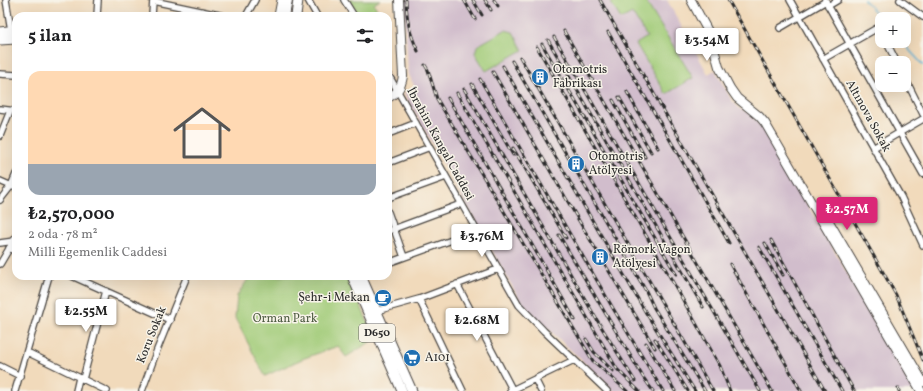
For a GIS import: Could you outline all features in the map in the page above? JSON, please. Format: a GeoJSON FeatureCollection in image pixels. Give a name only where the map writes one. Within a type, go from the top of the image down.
{"type":"FeatureCollection","features":[{"type":"Feature","properties":{"kind":"main road"},"geometry":{"type":"LineString","coordinates":[[280,12],[282,0]]}},
{"type":"Feature","properties":{"kind":"main road"},"geometry":{"type":"LineString","coordinates":[[286,12],[288,0]]}},
{"type":"Feature","properties":{"kind":"main road"},"geometry":{"type":"LineString","coordinates":[[293,12],[298,0]]}},
{"type":"Feature","properties":{"kind":"main road"},"geometry":{"type":"LineString","coordinates":[[296,12],[298,0]]}},
{"type":"Feature","properties":{"kind":"main road"},"geometry":{"type":"LineString","coordinates":[[392,96],[398,92],[402,84],[403,76],[399,0]]}},
{"type":"Feature","properties":{"kind":"main road"},"geometry":{"type":"LineString","coordinates":[[691,0],[710,35],[719,67],[730,88],[737,98],[759,116],[765,123],[922,391]]}},
{"type":"Feature","properties":{"kind":"main road"},"geometry":{"type":"LineString","coordinates":[[0,32],[12,30]]}},
{"type":"Feature","properties":{"kind":"main road"},"geometry":{"type":"LineString","coordinates":[[0,40],[12,39]]}},
{"type":"Feature","properties":{"kind":"main road"},"geometry":{"type":"LineString","coordinates":[[747,106],[762,113],[770,120],[923,382]]}},
{"type":"Feature","properties":{"kind":"main road","name":"D650"},"geometry":{"type":"LineString","coordinates":[[354,280],[402,391]]}},
{"type":"Feature","properties":{"kind":"main road"},"geometry":{"type":"LineString","coordinates":[[363,280],[412,391]]}},
{"type":"Feature","properties":{"kind":"street"},"geometry":{"type":"LineString","coordinates":[[6,0],[12,22]]}},
{"type":"Feature","properties":{"kind":"street"},"geometry":{"type":"LineString","coordinates":[[97,12],[98,0]]}},
{"type":"Feature","properties":{"kind":"street"},"geometry":{"type":"LineString","coordinates":[[183,0],[183,7]]}},
{"type":"Feature","properties":{"kind":"street"},"geometry":{"type":"LineString","coordinates":[[248,12],[255,0]]}},
{"type":"Feature","properties":{"kind":"street"},"geometry":{"type":"LineString","coordinates":[[308,0],[316,12]]}},
{"type":"Feature","properties":{"kind":"street"},"geometry":{"type":"LineString","coordinates":[[344,0],[352,12]]}},
{"type":"Feature","properties":{"kind":"street","name":"Altınova Sokak"},"geometry":{"type":"LineString","coordinates":[[790,0],[901,197],[923,245]]}},
{"type":"Feature","properties":{"kind":"street"},"geometry":{"type":"LineString","coordinates":[[780,28],[826,2],[838,0]]}},
{"type":"Feature","properties":{"kind":"street"},"geometry":{"type":"LineString","coordinates":[[900,0],[923,17]]}},
{"type":"Feature","properties":{"kind":"street"},"geometry":{"type":"LineString","coordinates":[[152,12],[153,1],[206,12]]}},
{"type":"Feature","properties":{"kind":"street"},"geometry":{"type":"LineString","coordinates":[[826,2],[923,174]]}},
{"type":"Feature","properties":{"kind":"street"},"geometry":{"type":"LineString","coordinates":[[823,58],[875,29]]}},
{"type":"Feature","properties":{"kind":"street"},"geometry":{"type":"LineString","coordinates":[[0,74],[12,74]]}},
{"type":"Feature","properties":{"kind":"street","name":"İbrahim Kangal Caddesi"},"geometry":{"type":"LineString","coordinates":[[392,81],[518,306],[607,391]]}},
{"type":"Feature","properties":{"kind":"street"},"geometry":{"type":"LineString","coordinates":[[911,90],[923,114]]}},
{"type":"Feature","properties":{"kind":"street"},"geometry":{"type":"LineString","coordinates":[[0,109],[12,111]]}},
{"type":"Feature","properties":{"kind":"street"},"geometry":{"type":"LineString","coordinates":[[0,136],[12,113]]}},
{"type":"Feature","properties":{"kind":"street"},"geometry":{"type":"LineString","coordinates":[[873,148],[923,119]]}},
{"type":"Feature","properties":{"kind":"street"},"geometry":{"type":"LineString","coordinates":[[392,132],[416,123]]}},
{"type":"Feature","properties":{"kind":"street"},"geometry":{"type":"LineString","coordinates":[[392,162],[430,148]]}},
{"type":"Feature","properties":{"kind":"street"},"geometry":{"type":"LineString","coordinates":[[392,197],[446,177]]}},
{"type":"Feature","properties":{"kind":"street"},"geometry":{"type":"LineString","coordinates":[[0,181],[12,187]]}},
{"type":"Feature","properties":{"kind":"street"},"geometry":{"type":"LineString","coordinates":[[0,200],[12,188]]}},
{"type":"Feature","properties":{"kind":"street"},"geometry":{"type":"LineString","coordinates":[[392,230],[462,204]]}},
{"type":"Feature","properties":{"kind":"street"},"geometry":{"type":"LineString","coordinates":[[392,262],[477,231]]}},
{"type":"Feature","properties":{"kind":"street"},"geometry":{"type":"LineString","coordinates":[[392,232],[404,257]]}},
{"type":"Feature","properties":{"kind":"street"},"geometry":{"type":"LineString","coordinates":[[0,243],[12,240]]}},
{"type":"Feature","properties":{"kind":"street"},"geometry":{"type":"LineString","coordinates":[[0,264],[12,244]]}},
{"type":"Feature","properties":{"kind":"street"},"geometry":{"type":"LineString","coordinates":[[376,311],[419,299],[498,269]]}},
{"type":"Feature","properties":{"kind":"street"},"geometry":{"type":"LineString","coordinates":[[15,391],[48,280]]}},
{"type":"Feature","properties":{"kind":"street"},"geometry":{"type":"LineString","coordinates":[[81,280],[170,320]]}},
{"type":"Feature","properties":{"kind":"street","name":"Koru Sokak"},"geometry":{"type":"LineString","coordinates":[[142,391],[185,280]]}},
{"type":"Feature","properties":{"kind":"street"},"geometry":{"type":"LineString","coordinates":[[457,284],[511,390],[574,360]]}},
{"type":"Feature","properties":{"kind":"street"},"geometry":{"type":"LineString","coordinates":[[76,391],[106,291]]}},
{"type":"Feature","properties":{"kind":"street"},"geometry":{"type":"LineString","coordinates":[[419,299],[463,391]]}},
{"type":"Feature","properties":{"kind":"street"},"geometry":{"type":"LineString","coordinates":[[27,352],[107,391]]}},
{"type":"Feature","properties":{"kind":"street"},"geometry":{"type":"LineString","coordinates":[[0,366],[20,376]]}},
{"type":"Feature","properties":{"kind":"street"},"geometry":{"type":"LineString","coordinates":[[535,379],[541,391]]}},
{"type":"Feature","properties":{"kind":"shaded area"},"geometry":{"type":"Polygon","coordinates":[[[404,0],[667,0],[708,74],[715,70],[732,101],[740,109],[750,113],[766,133],[915,391],[614,391],[522,304],[404,93],[415,88],[408,72],[404,0]]]}},
{"type":"Feature","properties":{"kind":"green space"},"geometry":{"type":"Polygon","coordinates":[[[349,0],[380,0],[374,4],[379,12],[356,12],[349,0]]]}},
{"type":"Feature","properties":{"kind":"green space"},"geometry":{"type":"Polygon","coordinates":[[[615,0],[645,0],[693,78],[666,94],[636,44],[647,37],[632,13],[621,19],[611,3],[615,0]]]}},
{"type":"Feature","properties":{"kind":"green space"},"geometry":{"type":"Polygon","coordinates":[[[505,30],[513,32],[523,50],[486,71],[475,53],[477,46],[505,30]]]}},
{"type":"Feature","properties":{"kind":"green space","name":"Orman Park"},"geometry":{"type":"Polygon","coordinates":[[[247,280],[350,280],[375,339],[346,357],[338,346],[302,359],[265,376],[235,318],[237,296],[247,280]]]}},
{"type":"Feature","properties":{"kind":"waterway"},"geometry":{"type":"LineString","coordinates":[[864,0],[875,12]]}},
{"type":"Feature","properties":{"kind":"waterway"},"geometry":{"type":"LineString","coordinates":[[907,48],[923,65]]}},
{"type":"Feature","properties":{"kind":"railway"},"geometry":{"type":"LineString","coordinates":[[406,0],[409,26],[412,38],[418,51]]}},
{"type":"Feature","properties":{"kind":"railway"},"geometry":{"type":"LineString","coordinates":[[464,0],[475,19]]}},
{"type":"Feature","properties":{"kind":"railway"},"geometry":{"type":"LineString","coordinates":[[473,0],[482,15]]}},
{"type":"Feature","properties":{"kind":"railway"},"geometry":{"type":"LineString","coordinates":[[485,0],[491,10]]}},
{"type":"Feature","properties":{"kind":"railway"},"geometry":{"type":"LineString","coordinates":[[494,0],[498,6]]}},
{"type":"Feature","properties":{"kind":"railway"},"geometry":{"type":"LineString","coordinates":[[600,0],[825,391]]}},
{"type":"Feature","properties":{"kind":"railway"},"geometry":{"type":"LineString","coordinates":[[728,0],[896,295],[923,360]]}},
{"type":"Feature","properties":{"kind":"railway"},"geometry":{"type":"LineString","coordinates":[[564,31],[772,391]]}},
{"type":"Feature","properties":{"kind":"railway"},"geometry":{"type":"LineString","coordinates":[[608,32],[729,243]]}},
{"type":"Feature","properties":{"kind":"railway"},"geometry":{"type":"LineString","coordinates":[[554,37],[760,391]]}},
{"type":"Feature","properties":{"kind":"railway"},"geometry":{"type":"LineString","coordinates":[[548,40],[703,307]]}},
{"type":"Feature","properties":{"kind":"railway"},"geometry":{"type":"LineString","coordinates":[[542,44],[676,274]]}},
{"type":"Feature","properties":{"kind":"railway"},"geometry":{"type":"LineString","coordinates":[[537,47],[720,366],[730,391]]}},
{"type":"Feature","properties":{"kind":"railway"},"geometry":{"type":"LineString","coordinates":[[520,57],[713,391]]}},
{"type":"Feature","properties":{"kind":"railway"},"geometry":{"type":"LineString","coordinates":[[512,61],[646,291],[654,308],[705,391]]}},
{"type":"Feature","properties":{"kind":"railway"},"geometry":{"type":"LineString","coordinates":[[425,65],[437,99],[593,361],[627,391]]}},
{"type":"Feature","properties":{"kind":"railway"},"geometry":{"type":"LineString","coordinates":[[503,66],[646,313],[695,391]]}},
{"type":"Feature","properties":{"kind":"railway"},"geometry":{"type":"LineString","coordinates":[[493,72],[655,348]]}},
{"type":"Feature","properties":{"kind":"railway"},"geometry":{"type":"LineString","coordinates":[[480,79],[614,310],[663,391]]}},
{"type":"Feature","properties":{"kind":"railway"},"geometry":{"type":"LineString","coordinates":[[472,84],[513,155]]}},
{"type":"Feature","properties":{"kind":"railway"},"geometry":{"type":"LineString","coordinates":[[464,89],[597,320],[635,381]]}},
{"type":"Feature","properties":{"kind":"railway"},"geometry":{"type":"LineString","coordinates":[[627,92],[658,148]]}},
{"type":"Feature","properties":{"kind":"railway"},"geometry":{"type":"LineString","coordinates":[[457,93],[617,369],[639,391]]}},
{"type":"Feature","properties":{"kind":"railway"},"geometry":{"type":"LineString","coordinates":[[619,97],[651,152]]}},
{"type":"Feature","properties":{"kind":"railway"},"geometry":{"type":"LineString","coordinates":[[448,98],[575,320]]}},
{"type":"Feature","properties":{"kind":"railway"},"geometry":{"type":"LineString","coordinates":[[613,100],[645,157]]}},
{"type":"Feature","properties":{"kind":"railway"},"geometry":{"type":"LineString","coordinates":[[513,148],[566,238]]}},
{"type":"Feature","properties":{"kind":"railway"},"geometry":{"type":"LineString","coordinates":[[559,235],[643,377],[653,391]]}},
{"type":"Feature","properties":{"kind":"railway"},"geometry":{"type":"LineString","coordinates":[[771,240],[854,391]]}},
{"type":"Feature","properties":{"kind":"railway"},"geometry":{"type":"LineString","coordinates":[[765,243],[783,275]]}},
{"type":"Feature","properties":{"kind":"railway"},"geometry":{"type":"LineString","coordinates":[[759,247],[842,391]]}},
{"type":"Feature","properties":{"kind":"railway"},"geometry":{"type":"LineString","coordinates":[[730,264],[801,391]]}},
{"type":"Feature","properties":{"kind":"railway"},"geometry":{"type":"LineString","coordinates":[[586,339],[594,352],[613,371]]}},
{"type":"Feature","properties":{"kind":"railway"},"geometry":{"type":"LineString","coordinates":[[655,339],[688,391]]}},
{"type":"Feature","properties":{"kind":"railway"},"geometry":{"type":"LineString","coordinates":[[646,343],[675,391]]}},
{"type":"Feature","properties":{"kind":"place","name":"Otomotris Fabrikası"},"geometry":{"type":"Point","coordinates":[540,77]}},
{"type":"Feature","properties":{"kind":"place","name":"Otomotris Atölyesi"},"geometry":{"type":"Point","coordinates":[576,164]}},
{"type":"Feature","properties":{"kind":"place","name":"Römork Vagon Atölyesi"},"geometry":{"type":"Point","coordinates":[600,257]}},
{"type":"Feature","properties":{"kind":"place","name":"Şehr-i Mekan"},"geometry":{"type":"Point","coordinates":[383,298]}},
{"type":"Feature","properties":{"kind":"place","name":"A101"},"geometry":{"type":"Point","coordinates":[412,358]}}]}
